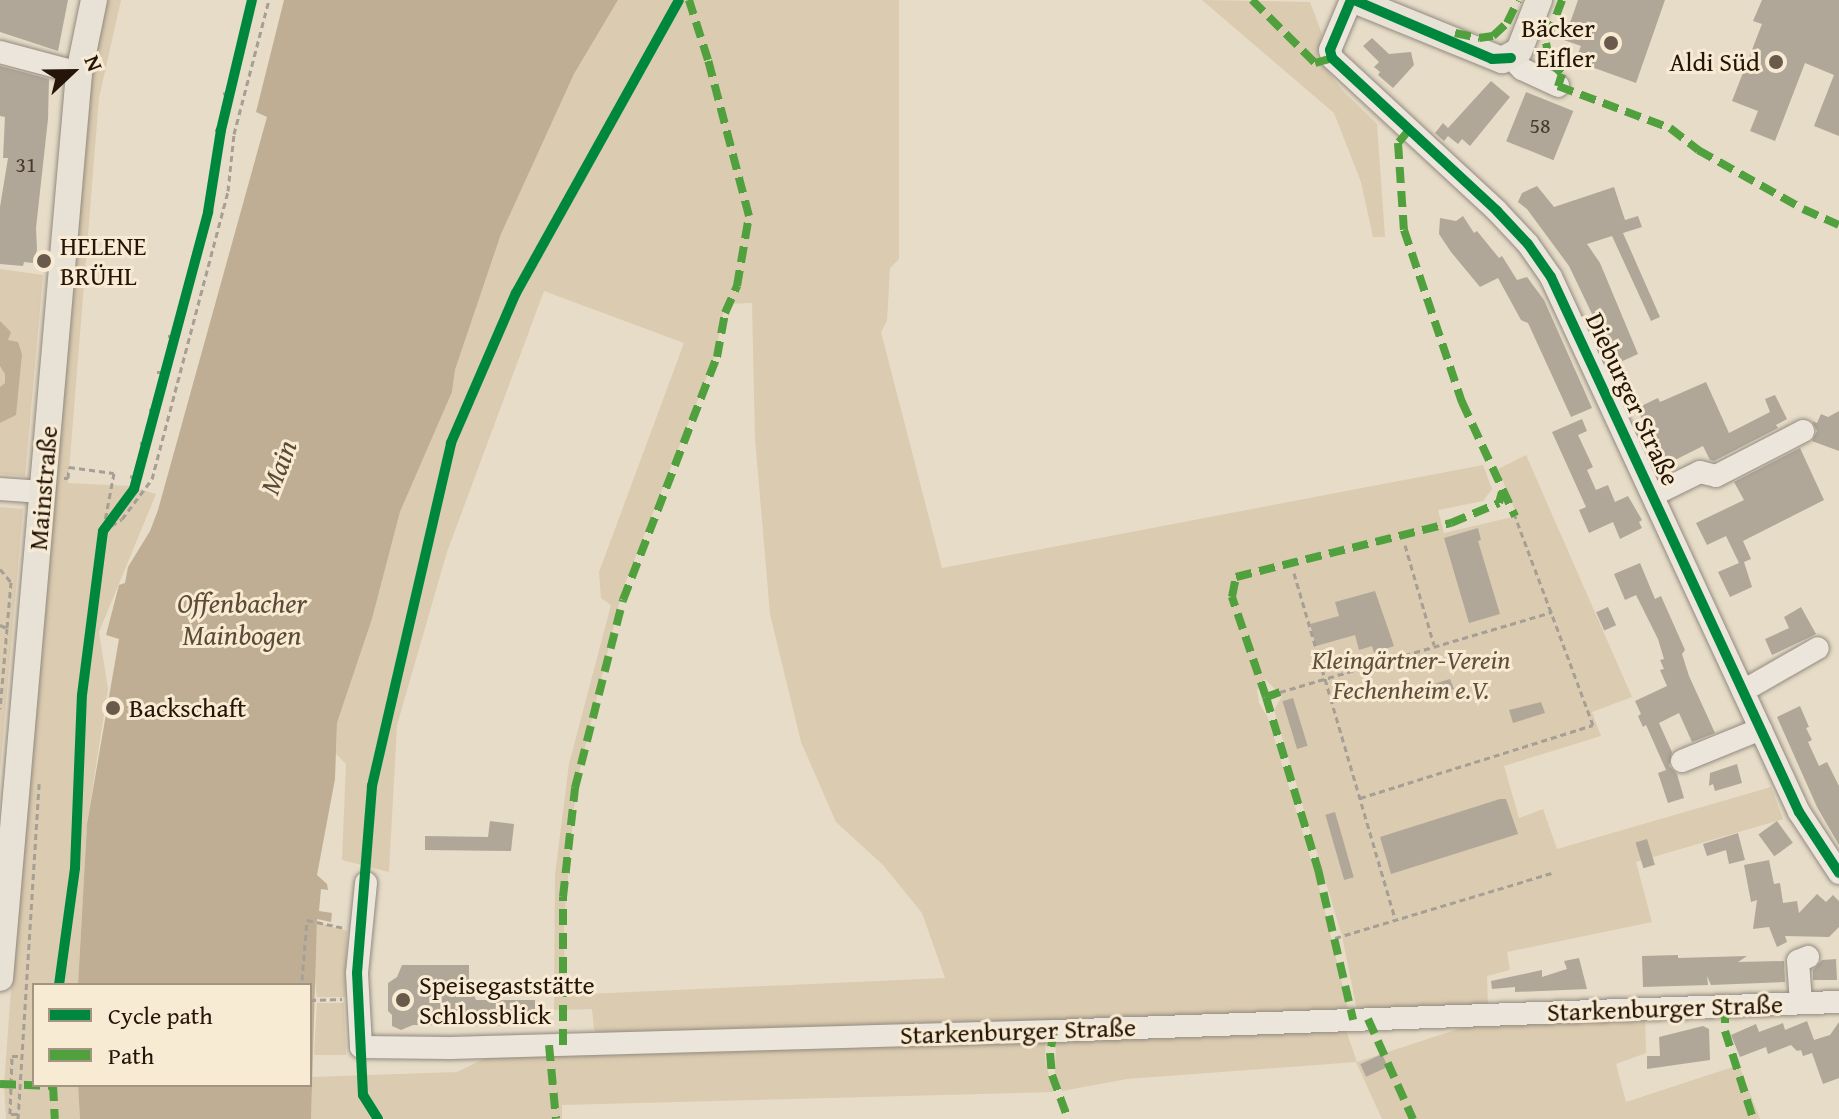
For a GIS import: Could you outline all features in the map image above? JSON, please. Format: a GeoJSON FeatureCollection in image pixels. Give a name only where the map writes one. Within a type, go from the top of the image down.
{"type":"FeatureCollection","features":[{"type":"Feature","properties":{"kind":"main road","name":"Mainstraße"},"geometry":{"type":"LineString","coordinates":[[0,978],[2,926],[79,73],[94,0]]}},
{"type":"Feature","properties":{"kind":"main road"},"geometry":{"type":"LineString","coordinates":[[1352,0],[1492,59],[1511,58],[1522,45],[1539,0]]}},
{"type":"Feature","properties":{"kind":"street","name":"Dieburger Straße"},"geometry":{"type":"LineString","coordinates":[[1352,0],[1330,50],[1332,58],[1490,204],[1537,256],[1567,308],[1799,812],[1837,867]]}},
{"type":"Feature","properties":{"kind":"street"},"geometry":{"type":"LineString","coordinates":[[0,52],[79,73]]}},
{"type":"Feature","properties":{"kind":"street"},"geometry":{"type":"LineString","coordinates":[[1511,58],[1522,69],[1558,86]]}},
{"type":"Feature","properties":{"kind":"street"},"geometry":{"type":"LineString","coordinates":[[1653,495],[1700,472],[1716,476],[1803,431]]}},
{"type":"Feature","properties":{"kind":"street"},"geometry":{"type":"LineString","coordinates":[[0,489],[42,492]]}},
{"type":"Feature","properties":{"kind":"street"},"geometry":{"type":"LineString","coordinates":[[1743,691],[1818,648]]}},
{"type":"Feature","properties":{"kind":"street"},"geometry":{"type":"LineString","coordinates":[[1682,761],[1761,729]]}},
{"type":"Feature","properties":{"kind":"street","name":"Starkenburger Straße"},"geometry":{"type":"LineString","coordinates":[[366,883],[358,999],[361,1047],[436,1049],[1054,1031],[1839,1002]]}},
{"type":"Feature","properties":{"kind":"street"},"geometry":{"type":"LineString","coordinates":[[1801,1003],[1798,961],[1808,957]]}},
{"type":"Feature","properties":{"kind":"path"},"geometry":{"type":"LineString","coordinates":[[103,531],[122,519],[152,479],[228,191],[234,134],[269,0]]}},
{"type":"Feature","properties":{"kind":"path"},"geometry":{"type":"LineString","coordinates":[[235,65],[249,14]]}},
{"type":"Feature","properties":{"kind":"path"},"geometry":{"type":"LineString","coordinates":[[215,161],[218,130],[224,117]]}},
{"type":"Feature","properties":{"kind":"path"},"geometry":{"type":"LineString","coordinates":[[171,348],[210,197]]}},
{"type":"Feature","properties":{"kind":"path"},"geometry":{"type":"LineString","coordinates":[[161,384],[161,372],[168,360]]}},
{"type":"Feature","properties":{"kind":"path"},"geometry":{"type":"LineString","coordinates":[[103,531],[134,489],[133,477],[158,397]]}},
{"type":"Feature","properties":{"kind":"path"},"geometry":{"type":"LineString","coordinates":[[68,478],[69,467],[114,473],[103,531]]}},
{"type":"Feature","properties":{"kind":"path"},"geometry":{"type":"LineString","coordinates":[[1360,798],[1593,725],[1515,516]]}},
{"type":"Feature","properties":{"kind":"path"},"geometry":{"type":"LineString","coordinates":[[1405,545],[1434,646]]}},
{"type":"Feature","properties":{"kind":"path"},"geometry":{"type":"LineString","coordinates":[[0,569],[11,582],[0,709]]}},
{"type":"Feature","properties":{"kind":"path"},"geometry":{"type":"LineString","coordinates":[[1294,573],[1395,919]]}},
{"type":"Feature","properties":{"kind":"path"},"geometry":{"type":"LineString","coordinates":[[1280,692],[1551,612]]}},
{"type":"Feature","properties":{"kind":"path"},"geometry":{"type":"LineString","coordinates":[[0,625],[7,628]]}},
{"type":"Feature","properties":{"kind":"path"},"geometry":{"type":"LineString","coordinates":[[1335,938],[1552,873]]}},
{"type":"Feature","properties":{"kind":"path"},"geometry":{"type":"LineString","coordinates":[[302,980],[307,920],[361,933]]}},
{"type":"Feature","properties":{"kind":"path"},"geometry":{"type":"LineString","coordinates":[[312,1000],[358,999]]}},
{"type":"Feature","properties":{"kind":"path"},"geometry":{"type":"LineString","coordinates":[[12,1056],[21,1056],[18,1114],[10,1114],[12,1056]]}},
{"type":"Feature","properties":{"kind":"green space"},"geometry":{"type":"Polygon","coordinates":[[[105,0],[121,0],[99,98],[68,483],[130,486],[156,494],[99,632],[108,689],[87,824],[78,983],[32,983],[32,1087],[78,1087],[80,1119],[6,1119],[4,1085],[17,909],[82,117],[105,0]]]}},
{"type":"Feature","properties":{"kind":"green space","name":"Kleingärtner-Verein Fechenheim e.V."},"geometry":{"type":"Polygon","coordinates":[[[618,0],[899,0],[899,259],[890,268],[887,321],[881,332],[942,568],[1483,465],[1492,489],[1483,501],[1438,510],[1444,533],[1517,516],[1498,469],[1526,455],[1632,697],[1592,712],[1601,736],[1504,766],[1519,818],[1543,809],[1557,849],[1771,787],[1783,819],[1636,862],[1652,922],[1507,952],[1510,970],[1487,976],[1488,1006],[1357,1010],[1342,936],[1274,710],[1282,696],[1265,679],[1257,690],[1259,703],[1268,718],[1318,883],[1348,1008],[1343,1012],[602,1041],[594,1029],[592,1009],[554,1010],[555,875],[569,764],[611,605],[601,598],[599,572],[684,343],[544,291],[447,552],[397,725],[389,872],[342,860],[346,764],[336,754],[337,723],[372,619],[400,512],[452,392],[455,370],[501,234],[574,74],[618,0]],[[752,303],[725,304],[715,356],[622,591],[576,786],[564,921],[565,995],[945,978],[922,913],[883,865],[836,822],[801,742],[770,614],[755,438],[752,303]]]}},
{"type":"Feature","properties":{"kind":"green space"},"geometry":{"type":"Polygon","coordinates":[[[1202,0],[1310,2],[1322,34],[1317,57],[1343,91],[1377,124],[1385,237],[1373,237],[1361,182],[1334,113],[1202,0]]]}},
{"type":"Feature","properties":{"kind":"green space"},"geometry":{"type":"Polygon","coordinates":[[[0,269],[43,275],[25,476],[0,474],[0,269]]]}},
{"type":"Feature","properties":{"kind":"green space"},"geometry":{"type":"Polygon","coordinates":[[[0,507],[23,509],[0,772],[0,507]]]}},
{"type":"Feature","properties":{"kind":"green space"},"geometry":{"type":"Polygon","coordinates":[[[317,922],[347,931],[345,997],[317,997],[314,970],[317,922]]]}},
{"type":"Feature","properties":{"kind":"green space"},"geometry":{"type":"Polygon","coordinates":[[[317,1003],[344,1003],[346,1055],[314,1055],[317,1003]]]}},
{"type":"Feature","properties":{"kind":"green space"},"geometry":{"type":"Polygon","coordinates":[[[1645,1014],[1646,1053],[1616,1064],[1626,1102],[1739,1065],[1760,1119],[1382,1119],[1356,1062],[1127,1079],[1062,1091],[1055,1073],[1056,1042],[1064,1034],[1332,1026],[1333,1032],[1346,1030],[1357,1062],[1489,1019],[1645,1014]]]}},
{"type":"Feature","properties":{"kind":"green space"},"geometry":{"type":"Polygon","coordinates":[[[1046,1035],[1045,1059],[1053,1092],[562,1105],[562,1119],[311,1119],[312,1077],[457,1072],[486,1058],[1046,1035]]]}},
{"type":"Feature","properties":{"kind":"water"},"geometry":{"type":"Polygon","coordinates":[[[284,0],[618,0],[574,74],[501,234],[455,370],[452,392],[400,512],[372,619],[337,723],[335,779],[317,875],[327,884],[328,890],[321,889],[319,911],[332,913],[331,922],[317,919],[312,1086],[312,983],[78,983],[87,824],[119,639],[106,635],[119,585],[125,583],[128,567],[150,531],[158,510],[267,117],[256,112],[284,0]]]}},
{"type":"Feature","properties":{"kind":"water"},"geometry":{"type":"Polygon","coordinates":[[[0,321],[11,332],[8,340],[18,342],[22,354],[16,415],[0,423],[0,387],[5,383],[5,374],[0,366],[0,321]]]}},
{"type":"Feature","properties":{"kind":"water"},"geometry":{"type":"Polygon","coordinates":[[[78,1087],[312,1087],[311,1119],[80,1119],[78,1087]]]}},
{"type":"Feature","properties":{"kind":"building"},"geometry":{"type":"Polygon","coordinates":[[[0,0],[68,0],[58,51],[0,32],[0,0]]]}},
{"type":"Feature","properties":{"kind":"building","name":"Bäcker Eifler"},"geometry":{"type":"Polygon","coordinates":[[[1578,0],[1665,0],[1636,83],[1575,61],[1581,46],[1564,40],[1578,0]]]}},
{"type":"Feature","properties":{"kind":"building","name":"Aldi Süd"},"geometry":{"type":"Polygon","coordinates":[[[1762,0],[1839,0],[1839,136],[1814,126],[1834,75],[1805,63],[1775,141],[1750,131],[1758,111],[1732,101],[1762,24],[1753,21],[1762,0]]]}},
{"type":"Feature","properties":{"kind":"building"},"geometry":{"type":"Polygon","coordinates":[[[1372,38],[1389,54],[1411,52],[1414,65],[1393,88],[1378,75],[1380,72],[1374,67],[1379,62],[1363,46],[1372,38]]]}},
{"type":"Feature","properties":{"kind":"building"},"geometry":{"type":"Polygon","coordinates":[[[0,66],[49,79],[48,119],[36,228],[37,250],[33,263],[24,262],[23,266],[0,264],[0,207],[8,158],[3,158],[5,117],[0,116],[0,66]]]}},
{"type":"Feature","properties":{"kind":"building"},"geometry":{"type":"Polygon","coordinates":[[[1491,81],[1510,97],[1470,146],[1462,139],[1458,144],[1448,136],[1444,141],[1435,133],[1443,123],[1448,128],[1491,81]]]}},
{"type":"Feature","properties":{"kind":"building"},"geometry":{"type":"Polygon","coordinates":[[[1526,92],[1573,111],[1553,160],[1506,141],[1526,92]]]}},
{"type":"Feature","properties":{"kind":"building"},"geometry":{"type":"Polygon","coordinates":[[[1537,186],[1554,207],[1614,187],[1625,220],[1638,216],[1642,227],[1623,233],[1660,317],[1651,321],[1612,236],[1587,244],[1600,263],[1638,354],[1616,364],[1569,266],[1527,209],[1518,202],[1522,193],[1537,186]]]}},
{"type":"Feature","properties":{"kind":"building"},"geometry":{"type":"Polygon","coordinates":[[[1463,216],[1474,233],[1477,231],[1499,258],[1502,256],[1517,280],[1527,277],[1544,300],[1592,408],[1571,417],[1528,323],[1521,320],[1498,278],[1480,287],[1451,252],[1439,234],[1440,218],[1456,221],[1463,216]]]}},
{"type":"Feature","properties":{"kind":"building"},"geometry":{"type":"Polygon","coordinates":[[[1706,382],[1729,433],[1770,412],[1765,399],[1775,395],[1787,419],[1776,425],[1778,428],[1714,461],[1710,460],[1703,446],[1663,466],[1637,408],[1658,398],[1660,402],[1706,382]]]}},
{"type":"Feature","properties":{"kind":"building"},"geometry":{"type":"Polygon","coordinates":[[[1839,411],[1839,451],[1812,441],[1817,431],[1812,421],[1817,423],[1821,414],[1828,417],[1839,411]]]}},
{"type":"Feature","properties":{"kind":"building"},"geometry":{"type":"Polygon","coordinates":[[[1582,419],[1587,431],[1578,435],[1593,467],[1587,470],[1596,490],[1608,485],[1615,502],[1628,496],[1642,520],[1639,522],[1642,528],[1620,539],[1613,522],[1589,533],[1579,510],[1586,507],[1552,432],[1582,419]]]}},
{"type":"Feature","properties":{"kind":"building"},"geometry":{"type":"Polygon","coordinates":[[[1800,448],[1824,500],[1743,541],[1751,559],[1744,562],[1752,587],[1730,597],[1718,572],[1739,563],[1726,536],[1707,545],[1696,523],[1744,500],[1734,482],[1800,448]]]}},
{"type":"Feature","properties":{"kind":"building"},"geometry":{"type":"Polygon","coordinates":[[[1478,528],[1481,540],[1478,541],[1500,614],[1469,623],[1444,538],[1478,528]]]}},
{"type":"Feature","properties":{"kind":"building"},"geometry":{"type":"Polygon","coordinates":[[[1640,563],[1655,599],[1661,596],[1685,650],[1682,654],[1689,676],[1715,733],[1692,742],[1679,713],[1659,723],[1672,752],[1669,766],[1677,774],[1684,798],[1668,803],[1658,773],[1666,770],[1646,725],[1643,727],[1638,716],[1641,714],[1635,701],[1667,686],[1660,670],[1664,669],[1660,660],[1664,659],[1658,639],[1636,595],[1625,600],[1614,574],[1640,563]]]}},
{"type":"Feature","properties":{"kind":"building"},"geometry":{"type":"Polygon","coordinates":[[[1375,591],[1394,646],[1374,653],[1372,646],[1359,650],[1355,635],[1316,646],[1310,624],[1339,616],[1335,602],[1375,591]]]}},
{"type":"Feature","properties":{"kind":"building"},"geometry":{"type":"Polygon","coordinates":[[[1608,607],[1616,625],[1604,631],[1596,612],[1608,607]]]}},
{"type":"Feature","properties":{"kind":"building"},"geometry":{"type":"Polygon","coordinates":[[[1801,607],[1816,634],[1772,655],[1765,639],[1789,628],[1784,617],[1801,607]]]}},
{"type":"Feature","properties":{"kind":"building"},"geometry":{"type":"Polygon","coordinates":[[[1450,679],[1454,689],[1421,701],[1417,689],[1450,679]]]}},
{"type":"Feature","properties":{"kind":"building"},"geometry":{"type":"Polygon","coordinates":[[[1293,698],[1308,746],[1297,749],[1282,701],[1293,698]]]}},
{"type":"Feature","properties":{"kind":"building"},"geometry":{"type":"Polygon","coordinates":[[[1541,702],[1545,713],[1513,723],[1509,710],[1541,702]]]}},
{"type":"Feature","properties":{"kind":"building"},"geometry":{"type":"Polygon","coordinates":[[[1800,706],[1812,740],[1808,742],[1819,766],[1827,762],[1839,786],[1839,845],[1817,807],[1777,717],[1800,706]]]}},
{"type":"Feature","properties":{"kind":"building"},"geometry":{"type":"Polygon","coordinates":[[[1737,764],[1742,783],[1715,791],[1713,784],[1709,786],[1710,773],[1737,764]]]}},
{"type":"Feature","properties":{"kind":"building"},"geometry":{"type":"Polygon","coordinates":[[[1506,799],[1518,834],[1391,874],[1380,837],[1506,799]]]}},
{"type":"Feature","properties":{"kind":"building"},"geometry":{"type":"Polygon","coordinates":[[[1335,812],[1354,877],[1344,880],[1325,815],[1335,812]]]}},
{"type":"Feature","properties":{"kind":"building"},"geometry":{"type":"Polygon","coordinates":[[[490,821],[514,824],[511,851],[425,850],[425,836],[488,837],[490,821]]]}},
{"type":"Feature","properties":{"kind":"building"},"geometry":{"type":"Polygon","coordinates":[[[1777,821],[1793,843],[1774,856],[1758,835],[1777,821]]]}},
{"type":"Feature","properties":{"kind":"building"},"geometry":{"type":"Polygon","coordinates":[[[1738,833],[1745,860],[1729,864],[1726,850],[1707,856],[1703,844],[1738,833]]]}},
{"type":"Feature","properties":{"kind":"building"},"geometry":{"type":"Polygon","coordinates":[[[1647,839],[1655,865],[1643,868],[1636,843],[1647,839]]]}},
{"type":"Feature","properties":{"kind":"building"},"geometry":{"type":"Polygon","coordinates":[[[1769,860],[1774,884],[1780,883],[1783,903],[1797,901],[1799,913],[1817,894],[1826,902],[1833,895],[1839,901],[1839,927],[1829,937],[1785,936],[1787,942],[1777,947],[1769,927],[1753,929],[1757,900],[1751,902],[1744,865],[1769,860]]]}},
{"type":"Feature","properties":{"kind":"building"},"geometry":{"type":"Polygon","coordinates":[[[1678,955],[1678,958],[1747,956],[1738,962],[1784,961],[1785,982],[1711,985],[1707,976],[1708,985],[1643,987],[1642,956],[1678,955]]]}},
{"type":"Feature","properties":{"kind":"building"},"geometry":{"type":"Polygon","coordinates":[[[1579,958],[1587,989],[1515,992],[1515,987],[1492,989],[1491,981],[1542,970],[1542,977],[1567,969],[1564,961],[1579,958]]]}},
{"type":"Feature","properties":{"kind":"building"},"geometry":{"type":"Polygon","coordinates":[[[1836,959],[1837,980],[1813,980],[1813,970],[1822,960],[1836,959]]]}},
{"type":"Feature","properties":{"kind":"building"},"geometry":{"type":"Polygon","coordinates":[[[402,965],[469,965],[469,984],[476,1000],[535,1000],[535,1026],[413,1025],[401,1030],[392,1026],[392,1015],[388,1011],[388,983],[397,977],[402,965]]]}},
{"type":"Feature","properties":{"kind":"building"},"geometry":{"type":"Polygon","coordinates":[[[1807,1021],[1814,1040],[1830,1035],[1839,1022],[1839,1078],[1823,1084],[1812,1053],[1803,1056],[1801,1050],[1797,1051],[1791,1045],[1768,1054],[1766,1047],[1740,1057],[1731,1035],[1756,1024],[1759,1032],[1783,1023],[1785,1030],[1807,1021]]]}},
{"type":"Feature","properties":{"kind":"building"},"geometry":{"type":"Polygon","coordinates":[[[1703,1026],[1709,1029],[1710,1060],[1647,1069],[1647,1056],[1660,1056],[1659,1037],[1703,1026]]]}},
{"type":"Feature","properties":{"kind":"building"},"geometry":{"type":"Polygon","coordinates":[[[1382,1054],[1388,1067],[1366,1077],[1360,1064],[1382,1054]]]}},
{"type":"Feature","properties":{"kind":"marked path"},"geometry":{"type":"LineString","coordinates":[[563,1045],[563,897],[575,788],[623,600],[717,357],[725,313],[737,286],[749,216],[689,0]]}},
{"type":"Feature","properties":{"kind":"marked path"},"geometry":{"type":"LineString","coordinates":[[1252,0],[1315,63],[1332,58]]}},
{"type":"Feature","properties":{"kind":"marked path"},"geometry":{"type":"LineString","coordinates":[[1455,33],[1479,38],[1493,36],[1507,23],[1518,0]]}},
{"type":"Feature","properties":{"kind":"marked path"},"geometry":{"type":"LineString","coordinates":[[1562,0],[1546,43],[1550,62],[1562,74],[1558,86],[1670,128],[1698,150],[1803,209],[1839,225]]}},
{"type":"Feature","properties":{"kind":"marked path"},"geometry":{"type":"LineString","coordinates":[[1409,130],[1398,143],[1404,230],[1462,402],[1515,516]]}},
{"type":"Feature","properties":{"kind":"marked path"},"geometry":{"type":"LineString","coordinates":[[1266,697],[1232,597],[1236,577],[1451,523],[1499,503],[1502,492]]}},
{"type":"Feature","properties":{"kind":"marked path"},"geometry":{"type":"LineString","coordinates":[[1280,692],[1266,697],[1318,869],[1353,1020]]}},
{"type":"Feature","properties":{"kind":"marked path"},"geometry":{"type":"LineString","coordinates":[[1725,1007],[1725,1031],[1753,1119]]}},
{"type":"Feature","properties":{"kind":"marked path"},"geometry":{"type":"LineString","coordinates":[[1368,1019],[1413,1119]]}},
{"type":"Feature","properties":{"kind":"marked path"},"geometry":{"type":"LineString","coordinates":[[1054,1031],[1050,1053],[1052,1075],[1068,1119]]}},
{"type":"Feature","properties":{"kind":"marked path"},"geometry":{"type":"LineString","coordinates":[[549,1045],[556,1119]]}},
{"type":"Feature","properties":{"kind":"marked path"},"geometry":{"type":"LineString","coordinates":[[0,1084],[32,1085]]}},
{"type":"Feature","properties":{"kind":"marked path"},"geometry":{"type":"LineString","coordinates":[[53,1087],[55,1119]]}},
{"type":"Feature","properties":{"kind":"cycle path"},"geometry":{"type":"LineString","coordinates":[[59,983],[75,868],[82,695],[103,531],[134,489],[208,212],[221,130],[252,0]]}},
{"type":"Feature","properties":{"kind":"cycle path"},"geometry":{"type":"LineString","coordinates":[[378,1119],[363,1095],[357,973],[372,786],[451,443],[516,293],[679,0]]}},
{"type":"Feature","properties":{"kind":"cycle path"},"geometry":{"type":"LineString","coordinates":[[1351,0],[1330,50],[1332,58],[1497,211],[1528,244],[1551,277],[1799,812],[1839,873]]}},
{"type":"Feature","properties":{"kind":"cycle path"},"geometry":{"type":"LineString","coordinates":[[1354,0],[1492,59],[1511,58]]}},
{"type":"Feature","properties":{"kind":"place","name":"Bäcker Eifler"},"geometry":{"type":"Point","coordinates":[1611,43]}},
{"type":"Feature","properties":{"kind":"place","name":"Aldi Süd"},"geometry":{"type":"Point","coordinates":[1776,62]}},
{"type":"Feature","properties":{"kind":"place","name":"HELENE BRÜHL"},"geometry":{"type":"Point","coordinates":[44,261]}},
{"type":"Feature","properties":{"kind":"place","name":"Backschaft"},"geometry":{"type":"Point","coordinates":[113,708]}},
{"type":"Feature","properties":{"kind":"place","name":"Speisegaststätte Schlossblick"},"geometry":{"type":"Point","coordinates":[403,1000]}},
{"type":"Feature","properties":{"kind":"water label","name":"Main"},"geometry":{"type":"Point","coordinates":[278,467]}},
{"type":"Feature","properties":{"kind":"water label","name":"Offenbacher Mainbogen"},"geometry":{"type":"Point","coordinates":[242,619]}}]}
